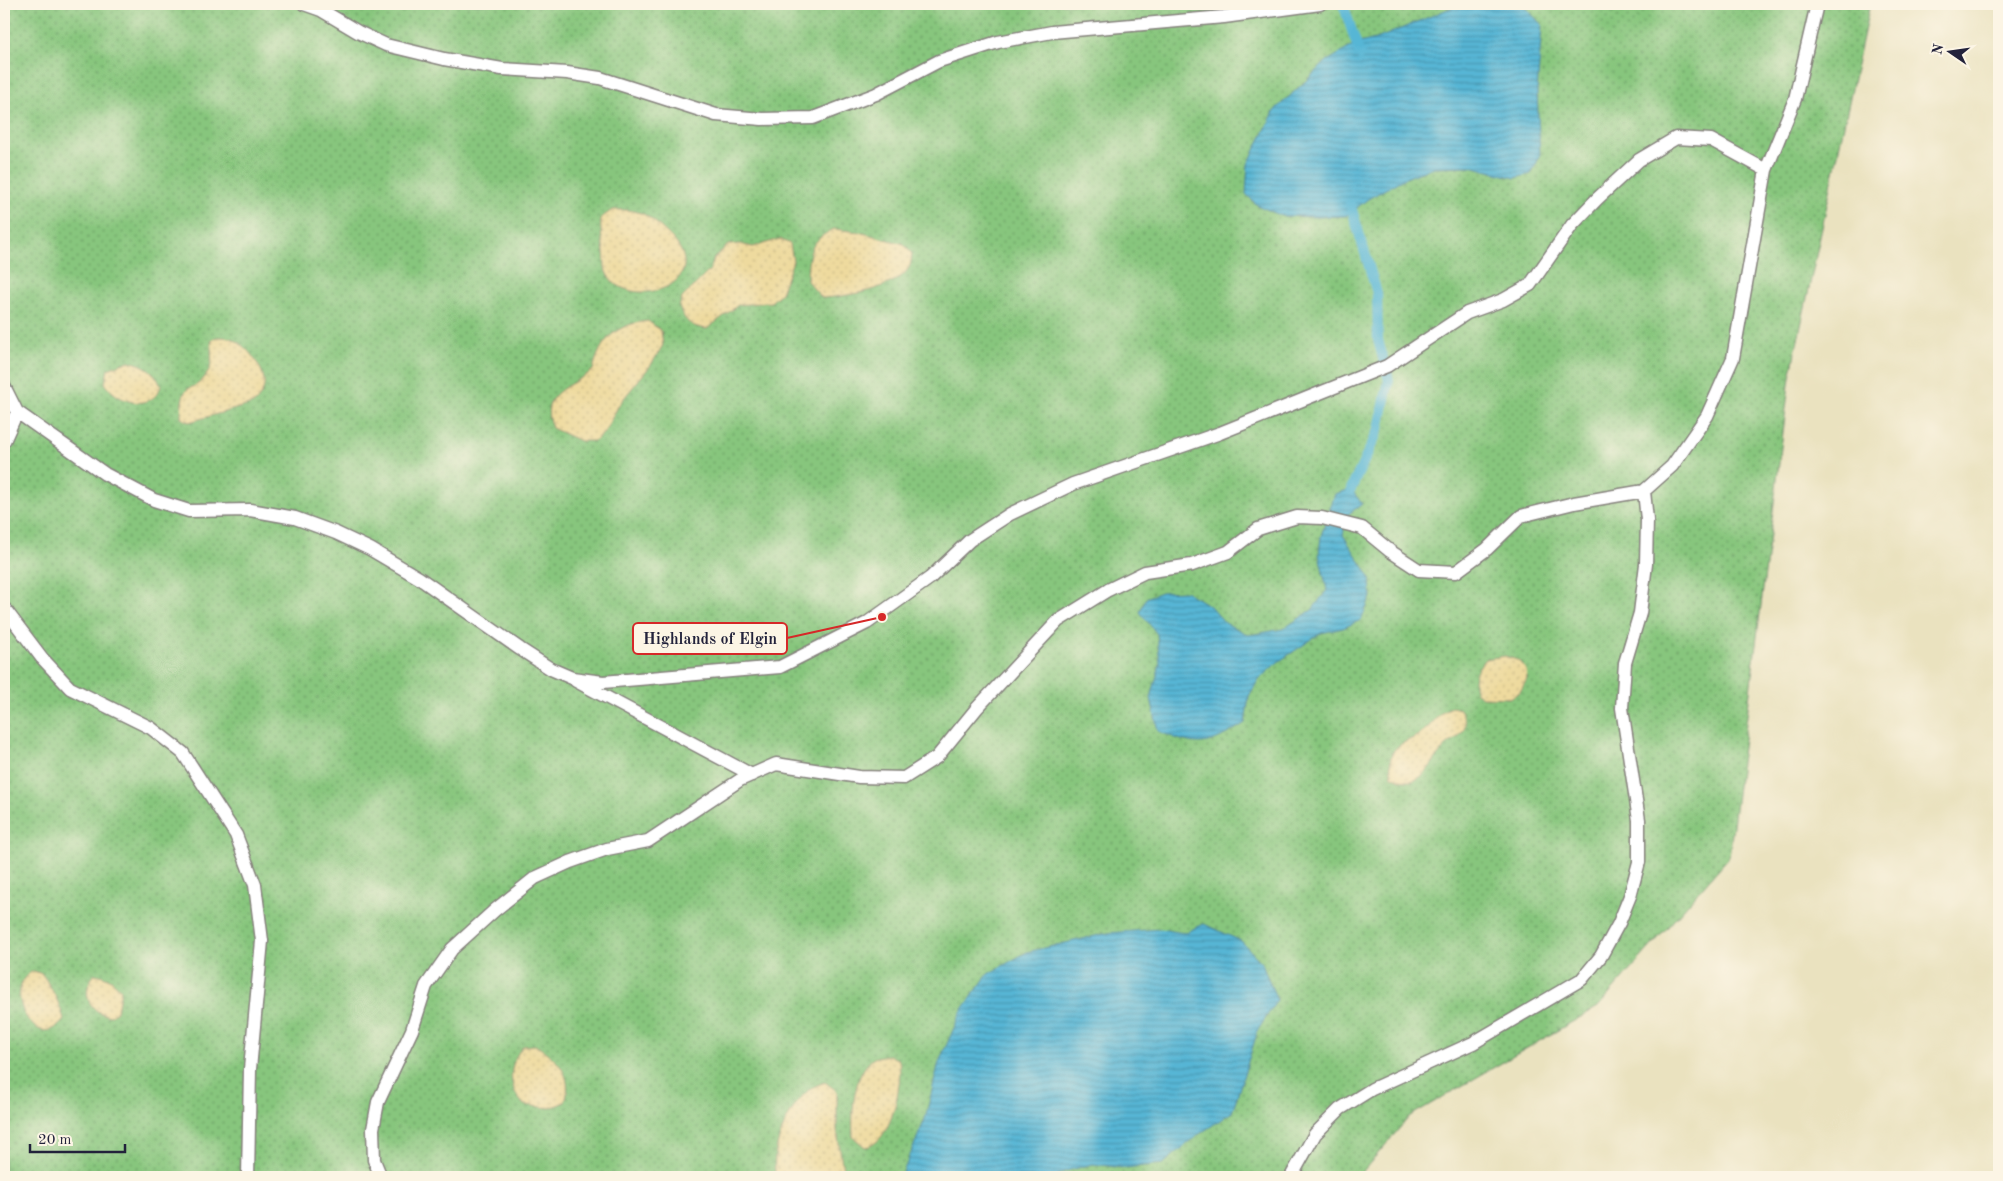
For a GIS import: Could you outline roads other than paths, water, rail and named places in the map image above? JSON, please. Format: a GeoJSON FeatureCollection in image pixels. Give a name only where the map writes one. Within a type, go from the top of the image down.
{"type":"FeatureCollection","features":[{"type":"Feature","properties":{"kind":"lane"},"geometry":{"type":"LineString","coordinates":[[304,4],[321,10],[358,32],[386,45],[444,59],[502,69],[567,73],[600,78],[716,115],[762,119],[813,118],[876,94],[940,61],[998,42],[1052,32],[1224,17],[1320,4]]}},
{"type":"Feature","properties":{"kind":"lane"},"geometry":{"type":"LineString","coordinates":[[381,1177],[374,1160],[373,1129],[378,1102],[412,1030],[426,986],[452,949],[495,910],[535,878],[570,862],[607,849],[648,841],[752,775],[776,764],[859,777],[904,778],[937,757],[977,708],[1058,621],[1108,590],[1144,572],[1192,565],[1228,552],[1258,529],[1297,517],[1322,518],[1362,528],[1390,552],[1419,570],[1456,572],[1487,549],[1522,516],[1574,503],[1644,491],[1672,466],[1707,416],[1733,358],[1766,170],[1795,99],[1817,4]]}},
{"type":"Feature","properties":{"kind":"lane"},"geometry":{"type":"LineString","coordinates":[[572,678],[602,682],[780,667],[867,623],[930,578],[970,540],[1010,514],[1073,484],[1220,433],[1387,366],[1467,312],[1503,300],[1530,285],[1572,225],[1597,199],[1639,160],[1676,138],[1711,140],[1766,170]]}},
{"type":"Feature","properties":{"kind":"lane"},"geometry":{"type":"LineString","coordinates":[[4,386],[17,412],[105,474],[154,500],[189,511],[250,510],[295,518],[336,533],[419,578],[551,669],[572,678],[752,775]]}},
{"type":"Feature","properties":{"kind":"lane"},"geometry":{"type":"LineString","coordinates":[[4,441],[17,412]]}},
{"type":"Feature","properties":{"kind":"lane"},"geometry":{"type":"LineString","coordinates":[[1291,1177],[1315,1134],[1340,1109],[1372,1090],[1473,1043],[1582,979],[1601,956],[1619,923],[1630,896],[1639,862],[1638,820],[1622,708],[1625,663],[1640,614],[1646,564],[1647,520],[1644,491]]}},
{"type":"Feature","properties":{"kind":"lane"},"geometry":{"type":"LineString","coordinates":[[4,608],[42,658],[70,688],[150,728],[183,753],[236,835],[255,885],[262,941],[250,1069],[248,1177]]}},
{"type":"Feature","properties":{"kind":"water"},"geometry":{"type":"Polygon","coordinates":[[[1460,4],[1522,4],[1542,25],[1537,92],[1540,156],[1531,174],[1515,178],[1471,166],[1434,167],[1403,179],[1368,199],[1346,216],[1282,216],[1257,205],[1246,194],[1248,164],[1275,110],[1327,61],[1356,44],[1379,38],[1460,4]]]}},
{"type":"Feature","properties":{"kind":"water"},"geometry":{"type":"Polygon","coordinates":[[[1351,489],[1362,504],[1347,515],[1343,535],[1370,577],[1371,597],[1361,620],[1343,628],[1321,633],[1278,662],[1259,679],[1249,696],[1245,723],[1221,737],[1203,743],[1194,743],[1158,731],[1151,698],[1160,664],[1157,634],[1140,612],[1146,598],[1161,592],[1185,591],[1210,606],[1225,623],[1249,635],[1283,629],[1312,610],[1327,590],[1319,554],[1321,536],[1335,494],[1351,489]]]}},
{"type":"Feature","properties":{"kind":"water"},"geometry":{"type":"Polygon","coordinates":[[[1204,924],[1241,941],[1261,962],[1277,1000],[1258,1030],[1232,1112],[1198,1135],[1163,1164],[1124,1168],[1093,1164],[1066,1171],[1054,1177],[901,1177],[925,1119],[939,1062],[961,1012],[988,974],[1027,952],[1108,933],[1160,929],[1184,933],[1204,924]]]}},
{"type":"Feature","properties":{"kind":"waterway"},"geometry":{"type":"LineString","coordinates":[[1343,4],[1360,55]]}},
{"type":"Feature","properties":{"kind":"waterway"},"geometry":{"type":"LineString","coordinates":[[1350,203],[1377,293],[1378,340],[1389,380],[1379,429],[1351,489]]}},
{"type":"Feature","properties":{"kind":"place","name":"Highlands of Elgin"},"geometry":{"type":"Point","coordinates":[882,617]}}]}
